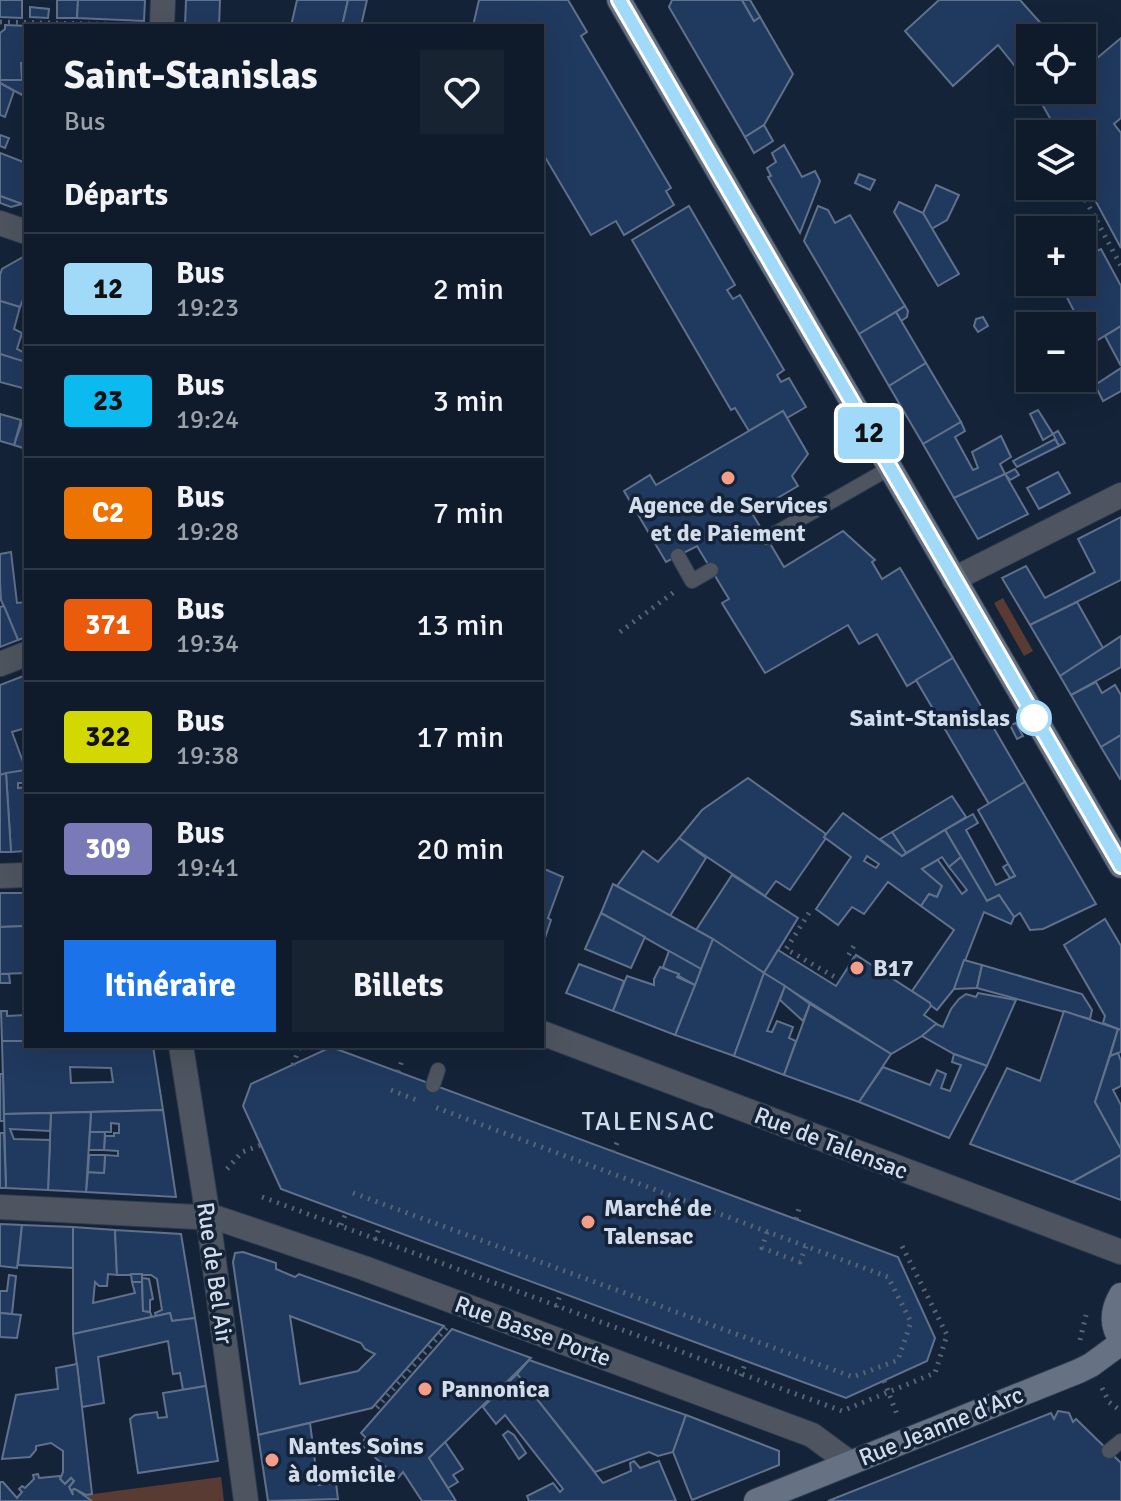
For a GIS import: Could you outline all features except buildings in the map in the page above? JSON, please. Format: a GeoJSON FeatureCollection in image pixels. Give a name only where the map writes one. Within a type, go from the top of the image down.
{"type":"FeatureCollection","features":[{"type":"Feature","properties":{"kind":"main road"},"geometry":{"type":"LineString","coordinates":[[619,0],[1121,866]]}},
{"type":"Feature","properties":{"kind":"main road"},"geometry":{"type":"LineString","coordinates":[[1121,1295],[1113,1314],[1121,1341]]}},
{"type":"Feature","properties":{"kind":"main road","name":"Rue Jeanne d'Arc"},"geometry":{"type":"LineString","coordinates":[[756,1501],[1091,1365],[1121,1341]]}},
{"type":"Feature","properties":{"kind":"street"},"geometry":{"type":"LineString","coordinates":[[162,24],[163,0]]}},
{"type":"Feature","properties":{"kind":"street"},"geometry":{"type":"LineString","coordinates":[[0,223],[24,231]]}},
{"type":"Feature","properties":{"kind":"street"},"geometry":{"type":"LineString","coordinates":[[954,579],[1121,495]]}},
{"type":"Feature","properties":{"kind":"street"},"geometry":{"type":"LineString","coordinates":[[0,664],[24,655]]}},
{"type":"Feature","properties":{"kind":"street"},"geometry":{"type":"LineString","coordinates":[[0,876],[24,875]]}},
{"type":"Feature","properties":{"kind":"street","name":"Rue de Talensac"},"geometry":{"type":"LineString","coordinates":[[544,1034],[1121,1252]]}},
{"type":"Feature","properties":{"kind":"street","name":"Rue de Bel Air"},"geometry":{"type":"LineString","coordinates":[[181,1048],[208,1217],[246,1501]]}},
{"type":"Feature","properties":{"kind":"street","name":"Rue Basse Porte"},"geometry":{"type":"LineString","coordinates":[[0,1207],[208,1217],[235,1223],[812,1435],[850,1463]]}},
{"type":"Feature","properties":{"kind":"lane"},"geometry":{"type":"LineString","coordinates":[[767,538],[890,468]]}},
{"type":"Feature","properties":{"kind":"lane"},"geometry":{"type":"LineString","coordinates":[[678,556],[692,581],[711,570]]}},
{"type":"Feature","properties":{"kind":"lane"},"geometry":{"type":"LineString","coordinates":[[1109,1451],[1121,1441]]}},
{"type":"Feature","properties":{"kind":"path"},"geometry":{"type":"LineString","coordinates":[[0,22],[81,24]]}},
{"type":"Feature","properties":{"kind":"path"},"geometry":{"type":"LineString","coordinates":[[1086,200],[1121,266]]}},
{"type":"Feature","properties":{"kind":"path"},"geometry":{"type":"LineString","coordinates":[[620,632],[667,597]]}},
{"type":"Feature","properties":{"kind":"path"},"geometry":{"type":"LineString","coordinates":[[809,913],[786,949],[840,980]]}},
{"type":"Feature","properties":{"kind":"path"},"geometry":{"type":"LineString","coordinates":[[854,959],[848,956],[855,944]]}},
{"type":"Feature","properties":{"kind":"path"},"geometry":{"type":"LineString","coordinates":[[293,1065],[299,1048]]}},
{"type":"Feature","properties":{"kind":"path"},"geometry":{"type":"LineString","coordinates":[[398,1072],[403,1058]]}},
{"type":"Feature","properties":{"kind":"path"},"geometry":{"type":"LineString","coordinates":[[353,1193],[853,1377],[898,1360],[911,1322],[888,1277],[391,1090]]}},
{"type":"Feature","properties":{"kind":"path"},"geometry":{"type":"LineString","coordinates":[[613,1152],[619,1138]]}},
{"type":"Feature","properties":{"kind":"path"},"geometry":{"type":"LineString","coordinates":[[201,1178],[218,1177],[242,1152],[261,1145]]}},
{"type":"Feature","properties":{"kind":"path"},"geometry":{"type":"LineString","coordinates":[[262,1197],[842,1411],[935,1373],[947,1335],[900,1242]]}},
{"type":"Feature","properties":{"kind":"path"},"geometry":{"type":"LineString","coordinates":[[796,1219],[800,1205]]}},
{"type":"Feature","properties":{"kind":"path"},"geometry":{"type":"LineString","coordinates":[[341,1225],[346,1213]]}},
{"type":"Feature","properties":{"kind":"path"},"geometry":{"type":"LineString","coordinates":[[767,1232],[762,1248],[800,1262],[806,1246]]}},
{"type":"Feature","properties":{"kind":"path"},"geometry":{"type":"LineString","coordinates":[[553,1314],[561,1292]]}},
{"type":"Feature","properties":{"kind":"path"},"geometry":{"type":"LineString","coordinates":[[916,1297],[926,1292]]}},
{"type":"Feature","properties":{"kind":"path"},"geometry":{"type":"LineString","coordinates":[[377,1408],[448,1327]]}},
{"type":"Feature","properties":{"kind":"path"},"geometry":{"type":"LineString","coordinates":[[884,1381],[907,1440]]}},
{"type":"Feature","properties":{"kind":"path"},"geometry":{"type":"LineString","coordinates":[[1100,1382],[1109,1402],[1121,1411]]}},
{"type":"Feature","properties":{"kind":"shaded area"},"geometry":{"type":"Polygon","coordinates":[[[1003,598],[1033,651],[1024,656],[994,603],[1003,598]]]}},
{"type":"Feature","properties":{"kind":"shaded area"},"geometry":{"type":"Polygon","coordinates":[[[221,1477],[224,1501],[92,1501],[86,1495],[221,1477]]]}},
{"type":"Feature","properties":{"kind":"bus line","name":"12"},"geometry":{"type":"LineString","coordinates":[[619,0],[1121,866]]}},
{"type":"Feature","properties":{"kind":"place","name":"Agence de Services et de Paiement"},"geometry":{"type":"Point","coordinates":[728,478]}},
{"type":"Feature","properties":{"kind":"place","name":"Saint-Stanislas"},"geometry":{"type":"Point","coordinates":[1034,718]}},
{"type":"Feature","properties":{"kind":"place","name":"B17"},"geometry":{"type":"Point","coordinates":[857,968]}},
{"type":"Feature","properties":{"kind":"place","name":"Marché de Talensac"},"geometry":{"type":"Point","coordinates":[588,1222]}},
{"type":"Feature","properties":{"kind":"place","name":"Pannonica"},"geometry":{"type":"Point","coordinates":[425,1389]}},
{"type":"Feature","properties":{"kind":"place","name":"Nantes Soins à domicile"},"geometry":{"type":"Point","coordinates":[272,1460]}},
{"type":"Feature","properties":{"kind":"district","name":"TALENSAC"},"geometry":{"type":"Point","coordinates":[649,1121]}}]}
